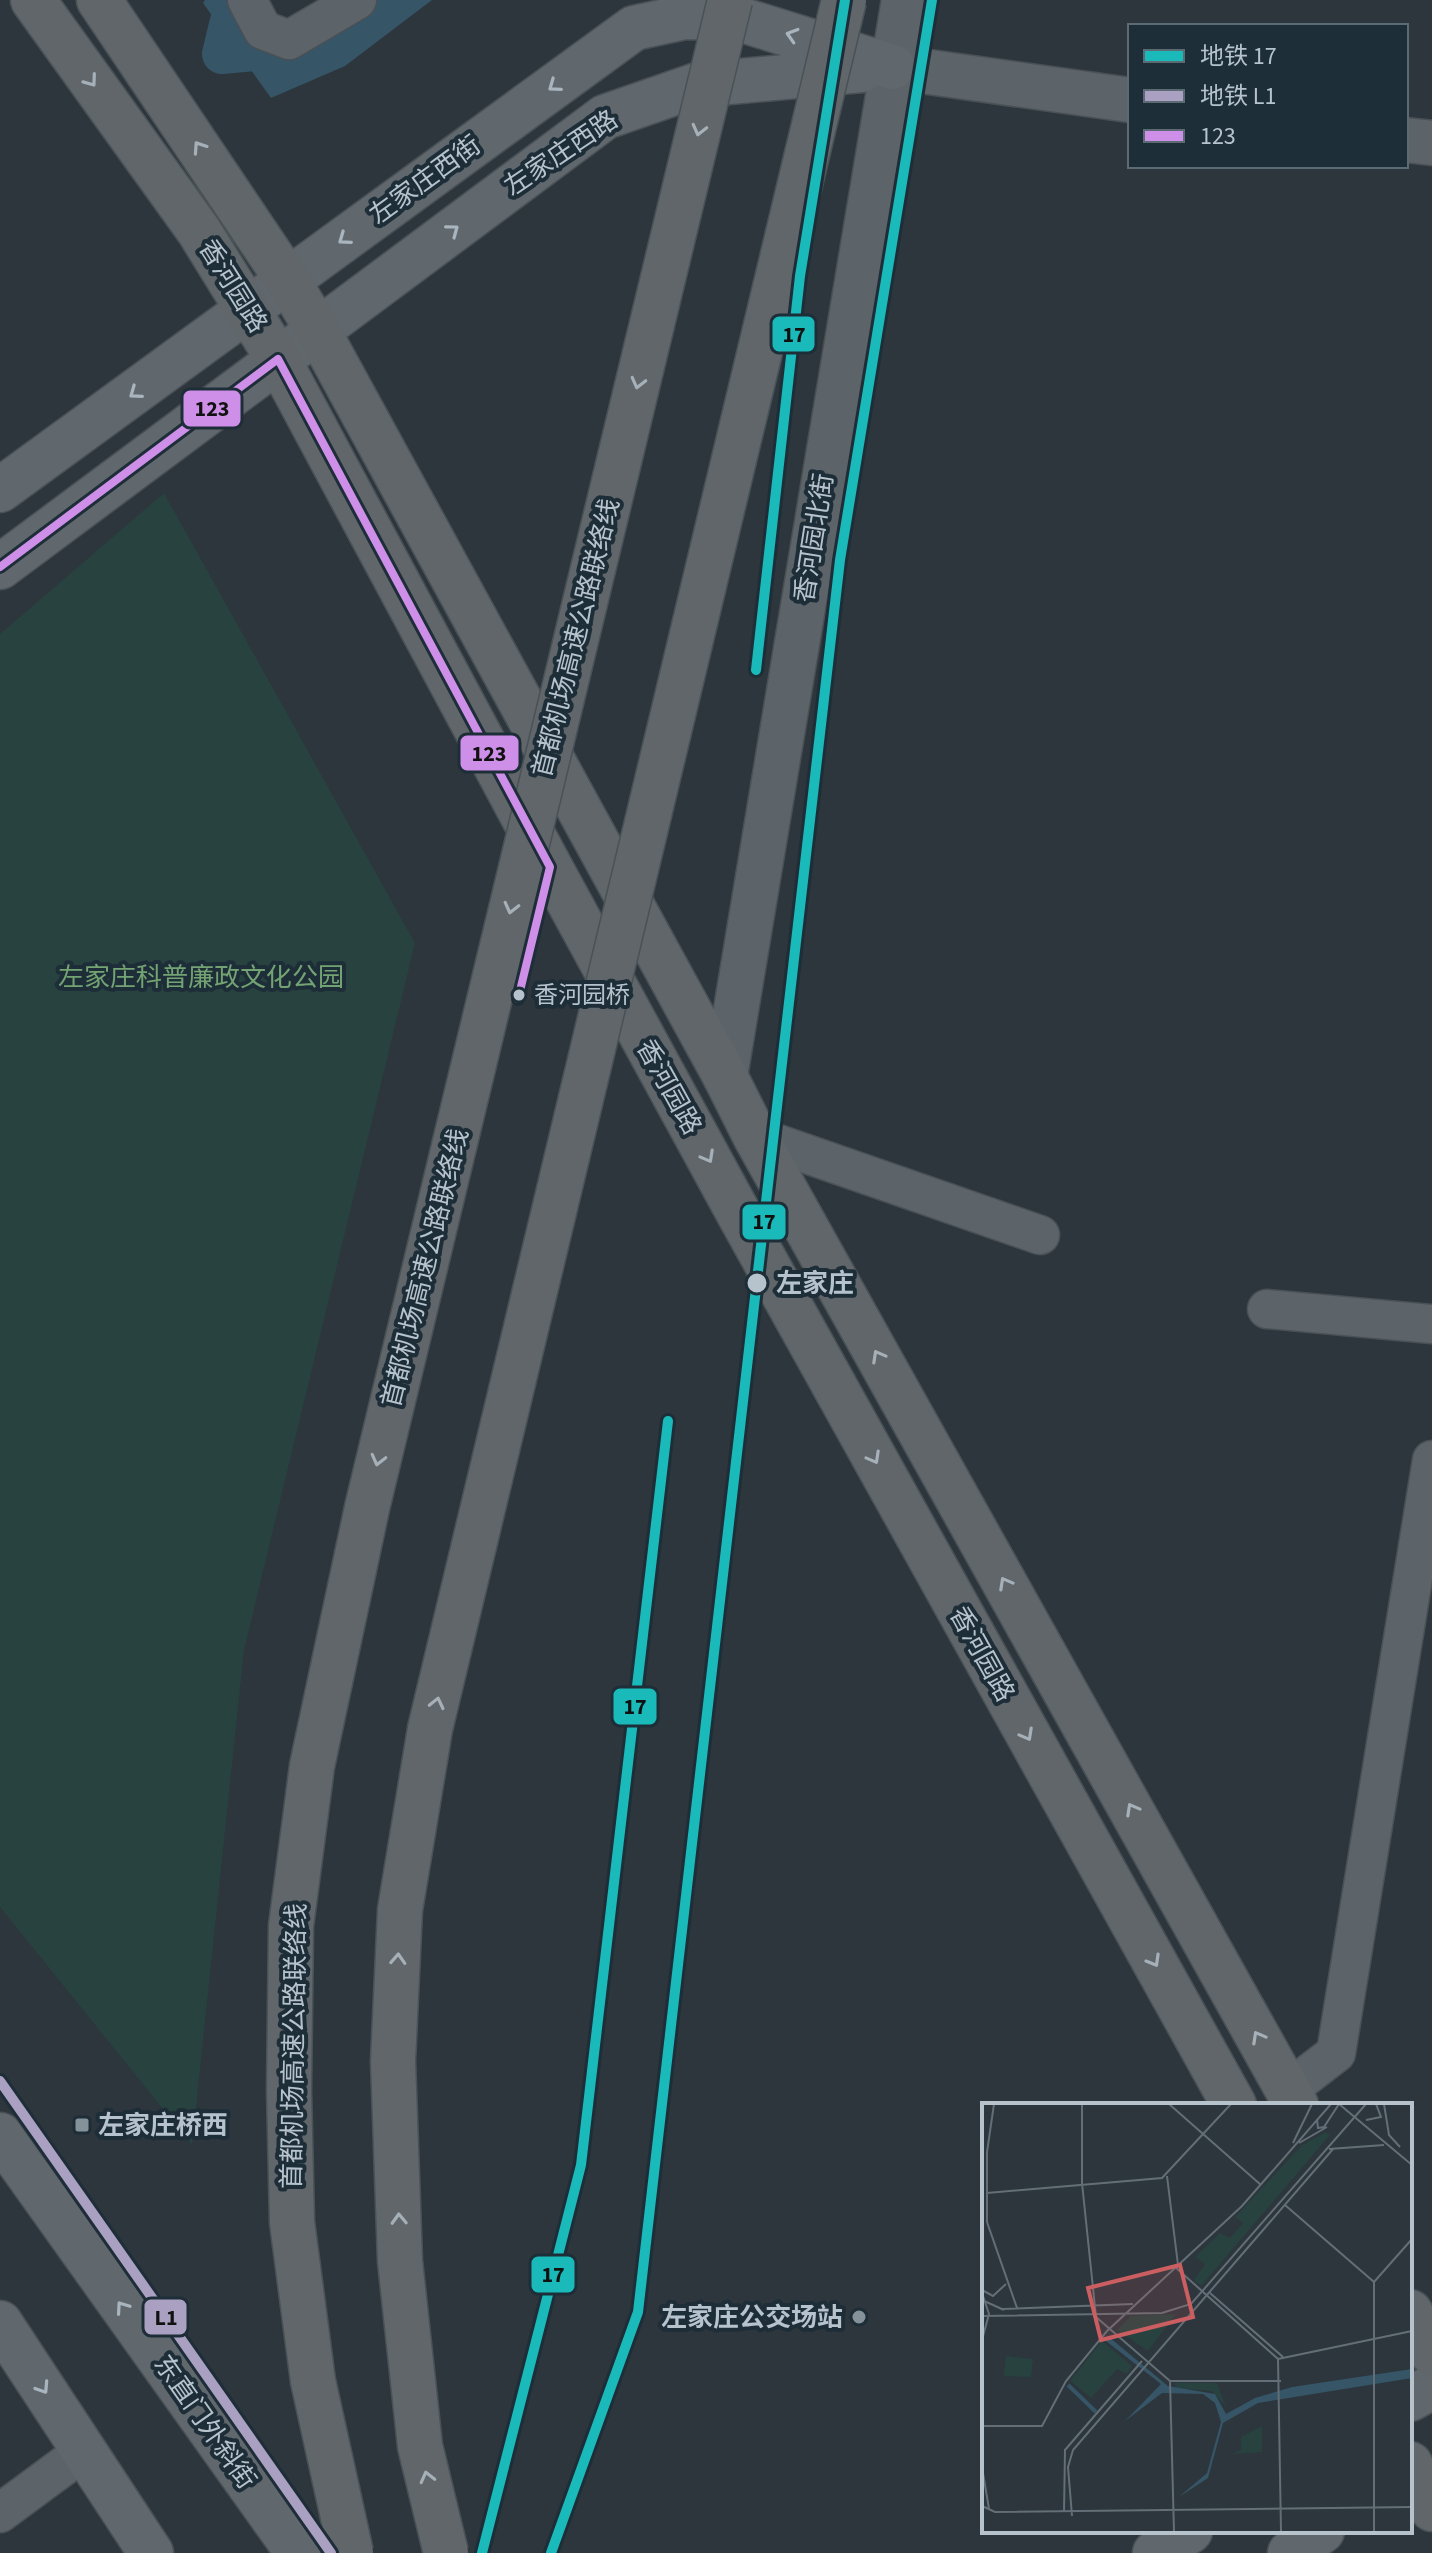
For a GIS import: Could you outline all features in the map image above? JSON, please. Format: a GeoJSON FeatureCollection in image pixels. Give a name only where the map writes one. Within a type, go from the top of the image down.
{"type":"FeatureCollection","features":[{"type":"Feature","properties":{"kind":"highway","name":"香河园路"},"geometry":{"type":"LineString","coordinates":[[99,0],[288,281],[318,331],[755,1136],[1292,2098]]}},
{"type":"Feature","properties":{"kind":"highway","name":"首都机场高速公路联络线"},"geometry":{"type":"LineString","coordinates":[[351,2553],[313,2381],[292,2222],[289,2090],[291,1926],[312,1766],[370,1492],[730,0]]}},
{"type":"Feature","properties":{"kind":"highway"},"geometry":{"type":"LineString","coordinates":[[446,2553],[420,2446],[400,2261],[393,2061],[400,1910],[430,1729],[844,0]]}},
{"type":"Feature","properties":{"kind":"highway","name":"香河园路"},"geometry":{"type":"LineString","coordinates":[[39,9],[199,231],[278,359],[739,1214],[1233,2103]]}},
{"type":"Feature","properties":{"kind":"highway"},"geometry":{"type":"LineString","coordinates":[[1412,2316],[1432,2353]]}},
{"type":"Feature","properties":{"kind":"main road","name":"左家庄西街"},"geometry":{"type":"LineString","coordinates":[[0,490],[634,28],[685,17],[736,18],[893,67]]}},
{"type":"Feature","properties":{"kind":"main road","name":"左家庄西路"},"geometry":{"type":"LineString","coordinates":[[278,359],[605,117],[697,85],[893,67]]}},
{"type":"Feature","properties":{"kind":"main road"},"geometry":{"type":"LineString","coordinates":[[0,567],[278,359]]}},
{"type":"Feature","properties":{"kind":"main road","name":"东直门外斜街"},"geometry":{"type":"LineString","coordinates":[[0,2135],[298,2553]]}},
{"type":"Feature","properties":{"kind":"main road"},"geometry":{"type":"LineString","coordinates":[[0,2323],[151,2553]]}},
{"type":"Feature","properties":{"kind":"main road"},"geometry":{"type":"LineString","coordinates":[[1412,2398],[1432,2387]]}},
{"type":"Feature","properties":{"kind":"main road"},"geometry":{"type":"LineString","coordinates":[[1155,2553],[1187,2533]]}},
{"type":"Feature","properties":{"kind":"main road"},"geometry":{"type":"LineString","coordinates":[[1290,2553],[1319,2533]]}},
{"type":"Feature","properties":{"kind":"street"},"geometry":{"type":"LineString","coordinates":[[247,0],[263,30],[289,40],[357,0]]}},
{"type":"Feature","properties":{"kind":"street","name":"香河园北街"},"geometry":{"type":"LineString","coordinates":[[725,1076],[904,0]]}},
{"type":"Feature","properties":{"kind":"street","name":"左家庄西路"},"geometry":{"type":"LineString","coordinates":[[893,67],[1128,100]]}},
{"type":"Feature","properties":{"kind":"street"},"geometry":{"type":"LineString","coordinates":[[1408,140],[1432,143]]}},
{"type":"Feature","properties":{"kind":"street"},"geometry":{"type":"LineString","coordinates":[[755,1136],[1040,1235]]}},
{"type":"Feature","properties":{"kind":"street"},"geometry":{"type":"LineString","coordinates":[[1267,1309],[1432,1324]]}},
{"type":"Feature","properties":{"kind":"street"},"geometry":{"type":"LineString","coordinates":[[1292,2098],[1336,2053],[1432,1460]]}},
{"type":"Feature","properties":{"kind":"street"},"geometry":{"type":"LineString","coordinates":[[0,2513],[84,2451]]}},
{"type":"Feature","properties":{"kind":"green space","name":"左家庄科普廉政文化公园"},"geometry":{"type":"Polygon","coordinates":[[[164,493],[415,943],[244,1650],[192,2145],[0,1907],[0,634],[164,493]]]}},
{"type":"Feature","properties":{"kind":"water"},"geometry":{"type":"Polygon","coordinates":[[[205,0],[247,0],[263,30],[357,0],[432,0],[345,66],[271,98],[203,3],[205,0]]]}},
{"type":"Feature","properties":{"kind":"waterway"},"geometry":{"type":"LineString","coordinates":[[235,0],[222,54],[291,48]]}},
{"type":"Feature","properties":{"kind":"metro line","name":"17"},"geometry":{"type":"LineString","coordinates":[[756,670],[800,276],[845,0]]}},
{"type":"Feature","properties":{"kind":"metro line","name":"17"},"geometry":{"type":"LineString","coordinates":[[551,2553],[638,2312],[840,560],[932,0]]}},
{"type":"Feature","properties":{"kind":"metro line","name":"17"},"geometry":{"type":"LineString","coordinates":[[482,2553],[581,2165],[668,1421]]}},
{"type":"Feature","properties":{"kind":"metro line","name":"L1"},"geometry":{"type":"LineString","coordinates":[[0,2081],[331,2553]]}},
{"type":"Feature","properties":{"kind":"transit line","name":"123"},"geometry":{"type":"LineString","coordinates":[[0,567],[278,359],[550,867],[518,999]]}},
{"type":"Feature","properties":{"kind":"place","name":"香河园桥"},"geometry":{"type":"Point","coordinates":[519,995]}},
{"type":"Feature","properties":{"kind":"place","name":"左家庄"},"geometry":{"type":"Point","coordinates":[757,1283]}},
{"type":"Feature","properties":{"kind":"place","name":"左家庄桥西"},"geometry":{"type":"Point","coordinates":[82,2125]}},
{"type":"Feature","properties":{"kind":"place","name":"左家庄公交场站"},"geometry":{"type":"Point","coordinates":[859,2317]}}]}
